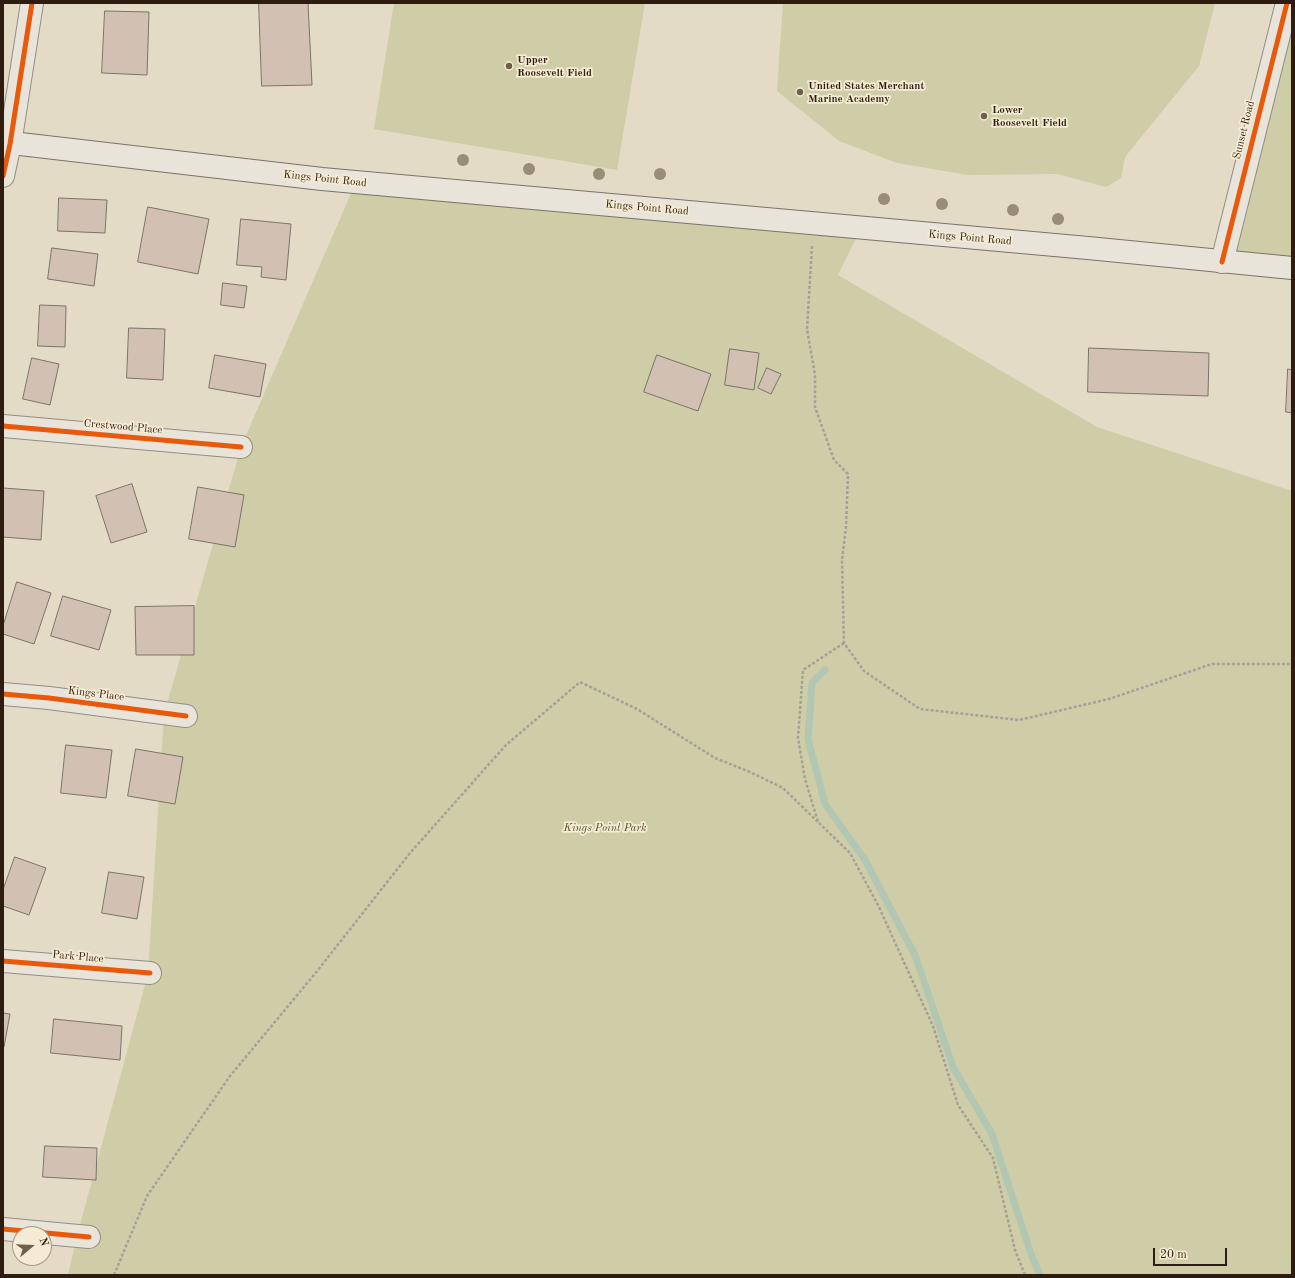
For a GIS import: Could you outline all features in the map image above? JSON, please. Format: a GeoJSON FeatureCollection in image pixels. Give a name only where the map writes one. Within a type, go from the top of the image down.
{"type":"FeatureCollection","features":[{"type":"Feature","properties":{"kind":"main road"},"geometry":{"type":"LineString","coordinates":[[3,176],[6,143],[32,3]]}},
{"type":"Feature","properties":{"kind":"main road","name":"Sunset Road"},"geometry":{"type":"LineString","coordinates":[[1222,262],[1287,3]]}},
{"type":"Feature","properties":{"kind":"main road","name":"Kings Point Road"},"geometry":{"type":"LineString","coordinates":[[6,143],[322,179],[1292,268]]}},
{"type":"Feature","properties":{"kind":"main road","name":"Crestwood Place"},"geometry":{"type":"LineString","coordinates":[[3,426],[241,447]]}},
{"type":"Feature","properties":{"kind":"main road","name":"Kings Place"},"geometry":{"type":"LineString","coordinates":[[3,694],[49,698],[186,716]]}},
{"type":"Feature","properties":{"kind":"main road","name":"Park Place"},"geometry":{"type":"LineString","coordinates":[[3,961],[150,973]]}},
{"type":"Feature","properties":{"kind":"main road"},"geometry":{"type":"LineString","coordinates":[[3,1229],[89,1237]]}},
{"type":"Feature","properties":{"kind":"path"},"geometry":{"type":"LineString","coordinates":[[813,223],[807,329],[815,374],[815,407],[834,460],[848,474],[846,527],[842,560],[844,643],[864,671],[920,709],[1019,720],[1109,699],[1212,664],[1292,664]]}},
{"type":"Feature","properties":{"kind":"path"},"geometry":{"type":"LineString","coordinates":[[818,822],[805,779],[798,738],[803,670],[844,643]]}},
{"type":"Feature","properties":{"kind":"path"},"geometry":{"type":"LineString","coordinates":[[114,1275],[147,1196],[230,1076],[318,970],[420,842],[506,745],[580,682],[637,709],[714,758],[750,772],[783,788],[850,853],[878,905],[933,1026],[958,1105],[993,1158],[1015,1250],[1025,1275]]}},
{"type":"Feature","properties":{"kind":"green space","name":"Upper Roosevelt Field"},"geometry":{"type":"Polygon","coordinates":[[[394,3],[645,3],[617,170],[374,129],[394,3]]]}},
{"type":"Feature","properties":{"kind":"green space","name":"Lower Roosevelt Field"},"geometry":{"type":"Polygon","coordinates":[[[783,3],[1215,3],[1199,66],[1125,157],[1121,178],[1106,187],[1057,174],[968,175],[897,163],[839,141],[777,91],[783,3]]]}},
{"type":"Feature","properties":{"kind":"green space"},"geometry":{"type":"Polygon","coordinates":[[[1292,3],[1292,270],[1222,261],[1292,3]]]}},
{"type":"Feature","properties":{"kind":"green space","name":"Kings Point Park"},"geometry":{"type":"Polygon","coordinates":[[[356,182],[861,228],[838,275],[1097,427],[1292,491],[1292,1275],[68,1275],[77,1236],[148,974],[164,714],[241,447],[356,182]]]}},
{"type":"Feature","properties":{"kind":"building"},"geometry":{"type":"Polygon","coordinates":[[[259,3],[308,3],[312,85],[262,86],[259,3]]]}},
{"type":"Feature","properties":{"kind":"building"},"geometry":{"type":"Polygon","coordinates":[[[105,11],[149,12],[147,75],[102,73],[105,11]]]}},
{"type":"Feature","properties":{"kind":"building"},"geometry":{"type":"Polygon","coordinates":[[[59,198],[107,200],[105,233],[58,231],[59,198]]]}},
{"type":"Feature","properties":{"kind":"building"},"geometry":{"type":"Polygon","coordinates":[[[148,207],[209,219],[198,274],[138,262],[148,207]]]}},
{"type":"Feature","properties":{"kind":"building"},"geometry":{"type":"Polygon","coordinates":[[[241,219],[291,224],[286,280],[261,277],[262,267],[237,265],[241,219]]]}},
{"type":"Feature","properties":{"kind":"building"},"geometry":{"type":"Polygon","coordinates":[[[52,248],[98,254],[94,286],[48,279],[52,248]]]}},
{"type":"Feature","properties":{"kind":"building"},"geometry":{"type":"Polygon","coordinates":[[[223,283],[247,286],[244,308],[221,305],[223,283]]]}},
{"type":"Feature","properties":{"kind":"building"},"geometry":{"type":"Polygon","coordinates":[[[40,305],[66,306],[65,347],[38,346],[40,305]]]}},
{"type":"Feature","properties":{"kind":"building"},"geometry":{"type":"Polygon","coordinates":[[[129,328],[165,329],[163,380],[127,378],[129,328]]]}},
{"type":"Feature","properties":{"kind":"building"},"geometry":{"type":"Polygon","coordinates":[[[1089,348],[1209,353],[1208,396],[1088,392],[1089,348]]]}},
{"type":"Feature","properties":{"kind":"building"},"geometry":{"type":"Polygon","coordinates":[[[730,349],[759,353],[754,390],[725,385],[730,349]]]}},
{"type":"Feature","properties":{"kind":"building"},"geometry":{"type":"Polygon","coordinates":[[[215,355],[266,364],[260,397],[209,388],[215,355]]]}},
{"type":"Feature","properties":{"kind":"building"},"geometry":{"type":"Polygon","coordinates":[[[657,355],[711,374],[698,411],[644,392],[657,355]]]}},
{"type":"Feature","properties":{"kind":"building"},"geometry":{"type":"Polygon","coordinates":[[[32,358],[59,364],[50,405],[23,399],[32,358]]]}},
{"type":"Feature","properties":{"kind":"building"},"geometry":{"type":"Polygon","coordinates":[[[767,368],[781,374],[771,394],[758,388],[767,368]]]}},
{"type":"Feature","properties":{"kind":"building"},"geometry":{"type":"Polygon","coordinates":[[[1288,369],[1292,370],[1292,413],[1286,412],[1288,369]]]}},
{"type":"Feature","properties":{"kind":"building"},"geometry":{"type":"Polygon","coordinates":[[[132,484],[147,532],[111,543],[96,496],[132,484]]]}},
{"type":"Feature","properties":{"kind":"building"},"geometry":{"type":"Polygon","coordinates":[[[198,487],[244,495],[235,547],[189,539],[198,487]]]}},
{"type":"Feature","properties":{"kind":"building"},"geometry":{"type":"Polygon","coordinates":[[[3,488],[44,491],[41,540],[3,537],[3,488]]]}},
{"type":"Feature","properties":{"kind":"building"},"geometry":{"type":"Polygon","coordinates":[[[17,582],[51,593],[34,644],[3,634],[3,626],[17,582]]]}},
{"type":"Feature","properties":{"kind":"building"},"geometry":{"type":"Polygon","coordinates":[[[63,596],[111,610],[99,650],[51,636],[63,596]]]}},
{"type":"Feature","properties":{"kind":"building"},"geometry":{"type":"Polygon","coordinates":[[[194,606],[194,655],[136,655],[135,607],[194,606]]]}},
{"type":"Feature","properties":{"kind":"building"},"geometry":{"type":"Polygon","coordinates":[[[66,745],[112,750],[106,798],[61,793],[66,745]]]}},
{"type":"Feature","properties":{"kind":"building"},"geometry":{"type":"Polygon","coordinates":[[[136,749],[183,757],[175,804],[128,796],[136,749]]]}},
{"type":"Feature","properties":{"kind":"building"},"geometry":{"type":"Polygon","coordinates":[[[15,857],[46,868],[29,915],[3,906],[3,890],[15,857]]]}},
{"type":"Feature","properties":{"kind":"building"},"geometry":{"type":"Polygon","coordinates":[[[109,872],[144,877],[137,919],[102,913],[109,872]]]}},
{"type":"Feature","properties":{"kind":"building"},"geometry":{"type":"Polygon","coordinates":[[[3,1013],[10,1014],[4,1047],[3,1046],[3,1013]]]}},
{"type":"Feature","properties":{"kind":"building"},"geometry":{"type":"Polygon","coordinates":[[[54,1019],[122,1026],[120,1060],[51,1053],[54,1019]]]}},
{"type":"Feature","properties":{"kind":"building"},"geometry":{"type":"Polygon","coordinates":[[[45,1146],[97,1148],[96,1180],[43,1177],[45,1146]]]}},
{"type":"Feature","properties":{"kind":"waterway"},"geometry":{"type":"LineString","coordinates":[[825,670],[812,683],[808,739],[825,804],[865,860],[915,955],[953,1067],[992,1134],[1031,1254],[1040,1275]]}},
{"type":"Feature","properties":{"kind":"cycle path"},"geometry":{"type":"LineString","coordinates":[[3,176],[10,144],[32,3]]}},
{"type":"Feature","properties":{"kind":"cycle path"},"geometry":{"type":"LineString","coordinates":[[1222,262],[1287,3]]}},
{"type":"Feature","properties":{"kind":"cycle path"},"geometry":{"type":"LineString","coordinates":[[3,426],[241,447]]}},
{"type":"Feature","properties":{"kind":"cycle path"},"geometry":{"type":"LineString","coordinates":[[3,694],[49,698],[186,716]]}},
{"type":"Feature","properties":{"kind":"cycle path"},"geometry":{"type":"LineString","coordinates":[[3,961],[150,973]]}},
{"type":"Feature","properties":{"kind":"cycle path"},"geometry":{"type":"LineString","coordinates":[[3,1229],[89,1237]]}},
{"type":"Feature","properties":{"kind":"place","name":"Upper Roosevelt Field"},"geometry":{"type":"Point","coordinates":[509,66]}},
{"type":"Feature","properties":{"kind":"place","name":"United States Merchant Marine Academy"},"geometry":{"type":"Point","coordinates":[800,92]}},
{"type":"Feature","properties":{"kind":"place","name":"Lower Roosevelt Field"},"geometry":{"type":"Point","coordinates":[984,116]}}]}
